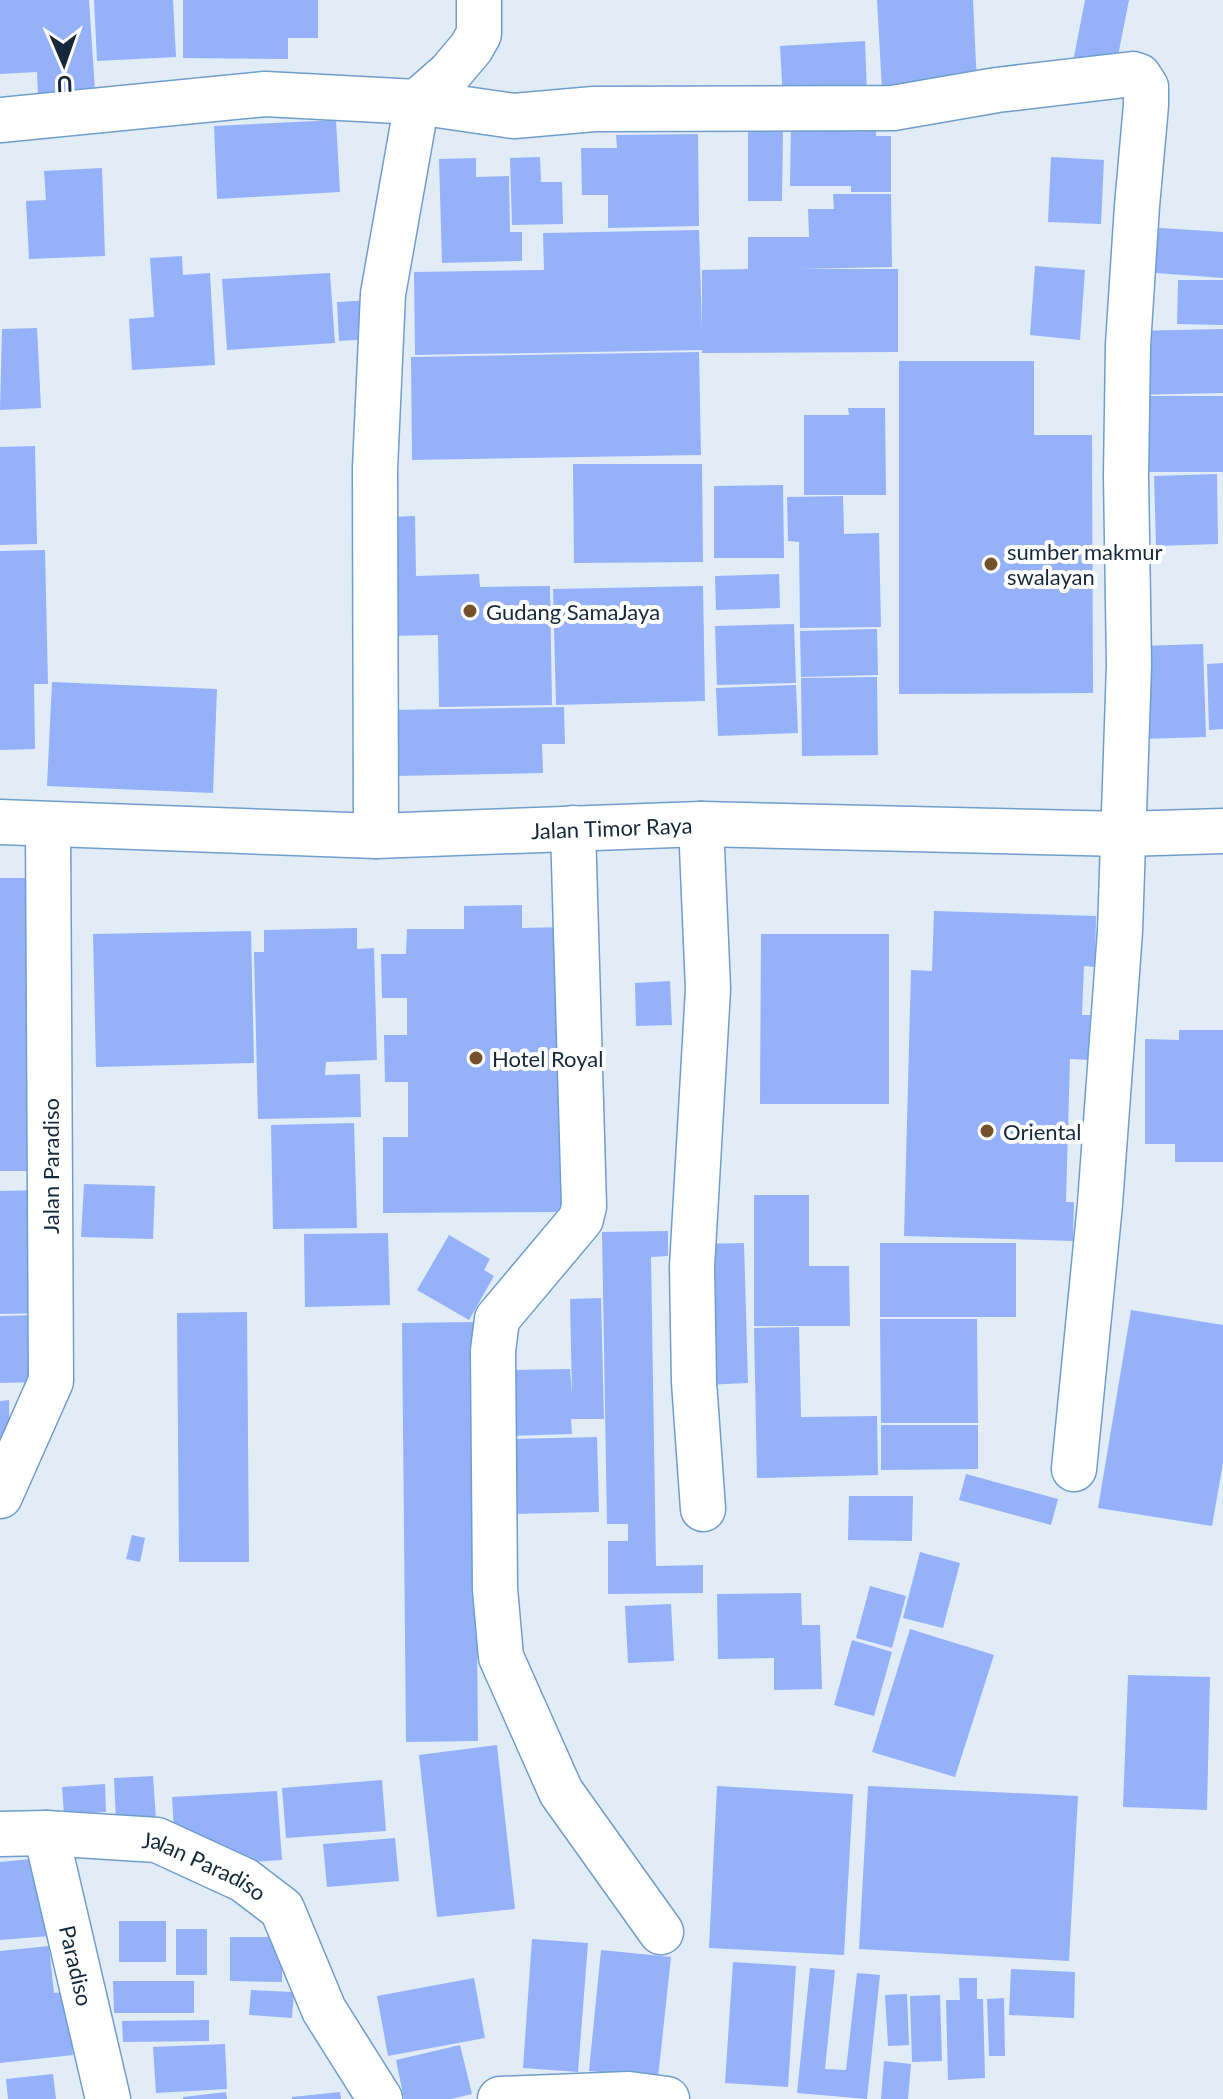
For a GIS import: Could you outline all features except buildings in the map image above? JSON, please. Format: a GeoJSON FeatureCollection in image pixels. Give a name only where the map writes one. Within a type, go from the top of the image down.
{"type":"FeatureCollection","features":[{"type":"Feature","properties":{"kind":"main road"},"geometry":{"type":"LineString","coordinates":[[376,836],[375,468],[383,294],[417,102],[450,73],[471,48],[479,34],[479,0]]}},
{"type":"Feature","properties":{"kind":"main road"},"geometry":{"type":"LineString","coordinates":[[0,120],[265,94],[417,102],[514,116],[594,109],[893,108],[997,90],[1133,74],[1139,76],[1146,87],[1146,105],[1128,345],[1126,475],[1129,665],[1120,931],[1100,1204],[1074,1469]]}},
{"type":"Feature","properties":{"kind":"main road","name":"Jalan Timor Raya"},"geometry":{"type":"LineString","coordinates":[[0,822],[376,836],[701,824],[1124,834],[1223,831]]}},
{"type":"Feature","properties":{"kind":"main road"},"geometry":{"type":"LineString","coordinates":[[701,824],[708,989],[692,1267],[694,1382],[703,1509]]}},
{"type":"Feature","properties":{"kind":"main road","name":"Jalan Paradiso"},"geometry":{"type":"LineString","coordinates":[[0,1496],[51,1381],[48,825]]}},
{"type":"Feature","properties":{"kind":"main road"},"geometry":{"type":"LineString","coordinates":[[573,828],[584,1206],[581,1219],[497,1319],[493,1351],[496,1602],[501,1657],[561,1792],[661,1932]]}},
{"type":"Feature","properties":{"kind":"main road","name":"Jalan Paradiso"},"geometry":{"type":"LineString","coordinates":[[0,1834],[46,1833],[157,1840],[244,1880],[282,1909],[324,2010],[380,2099]]}},
{"type":"Feature","properties":{"kind":"main road","name":"Paradiso"},"geometry":{"type":"LineString","coordinates":[[46,1833],[108,2099]]}},
{"type":"Feature","properties":{"kind":"main road"},"geometry":{"type":"LineString","coordinates":[[500,2099],[629,2094],[667,2099]]}},
{"type":"Feature","properties":{"kind":"place","name":"sumber makmur swalayan"},"geometry":{"type":"Point","coordinates":[991,564]}},
{"type":"Feature","properties":{"kind":"place","name":"Gudang SamaJaya"},"geometry":{"type":"Point","coordinates":[470,611]}},
{"type":"Feature","properties":{"kind":"place","name":"Hotel Royal"},"geometry":{"type":"Point","coordinates":[476,1058]}},
{"type":"Feature","properties":{"kind":"place","name":"Oriental"},"geometry":{"type":"Point","coordinates":[987,1131]}}]}
